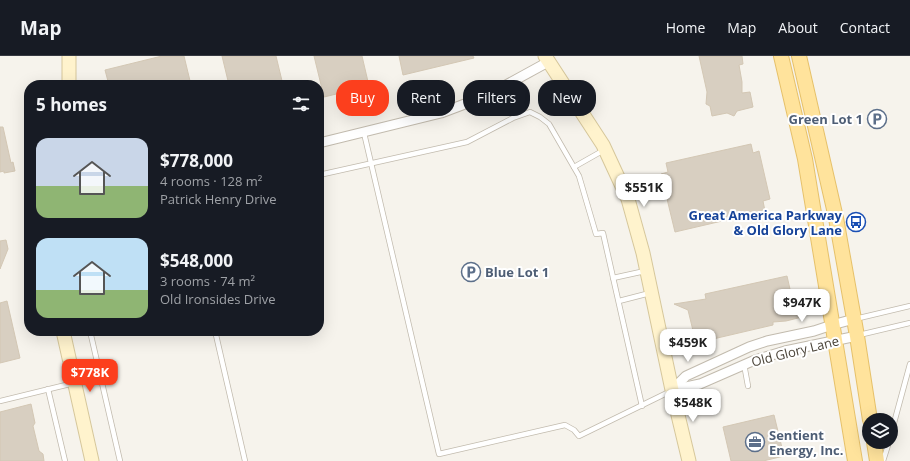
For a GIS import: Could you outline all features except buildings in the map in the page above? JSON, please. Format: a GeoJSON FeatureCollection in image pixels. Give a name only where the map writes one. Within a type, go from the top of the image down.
{"type":"FeatureCollection","features":[{"type":"Feature","properties":{"kind":"main road"},"geometry":{"type":"LineString","coordinates":[[792,57],[836,218],[869,413]]}},
{"type":"Feature","properties":{"kind":"main road"},"geometry":{"type":"LineString","coordinates":[[792,57],[805,158],[855,461]]}},
{"type":"Feature","properties":{"kind":"main road"},"geometry":{"type":"LineString","coordinates":[[875,449],[877,461]]}},
{"type":"Feature","properties":{"kind":"street"},"geometry":{"type":"LineString","coordinates":[[69,56],[69,80]]}},
{"type":"Feature","properties":{"kind":"street"},"geometry":{"type":"LineString","coordinates":[[324,142],[441,113],[468,103],[503,87],[546,59],[606,149],[628,199],[647,271],[672,390],[689,461]]}},
{"type":"Feature","properties":{"kind":"street","name":"Old Glory Lane"},"geometry":{"type":"LineString","coordinates":[[672,390],[686,376],[749,347],[767,341],[814,331],[854,319]]}},
{"type":"Feature","properties":{"kind":"street"},"geometry":{"type":"LineString","coordinates":[[63,336],[92,461]]}},
{"type":"Feature","properties":{"kind":"street","name":"Old Glory Lane"},"geometry":{"type":"LineString","coordinates":[[672,390],[700,384],[744,364],[785,351],[857,336]]}},
{"type":"Feature","properties":{"kind":"lane"},"geometry":{"type":"LineString","coordinates":[[324,174],[467,142],[513,118],[530,112],[549,124],[579,176],[586,195],[596,234],[603,233],[642,406]]}},
{"type":"Feature","properties":{"kind":"lane"},"geometry":{"type":"LineString","coordinates":[[364,133],[439,454],[565,425],[574,430],[579,436],[672,390]]}},
{"type":"Feature","properties":{"kind":"lane"},"geometry":{"type":"LineString","coordinates":[[574,167],[606,149]]}},
{"type":"Feature","properties":{"kind":"lane"},"geometry":{"type":"LineString","coordinates":[[613,278],[647,271]]}},
{"type":"Feature","properties":{"kind":"lane"},"geometry":{"type":"LineString","coordinates":[[619,301],[652,293]]}},
{"type":"Feature","properties":{"kind":"lane"},"geometry":{"type":"LineString","coordinates":[[854,319],[910,306]]}},
{"type":"Feature","properties":{"kind":"lane"},"geometry":{"type":"LineString","coordinates":[[857,336],[910,323]]}},
{"type":"Feature","properties":{"kind":"lane"},"geometry":{"type":"LineString","coordinates":[[91,336],[120,461]]}},
{"type":"Feature","properties":{"kind":"lane"},"geometry":{"type":"LineString","coordinates":[[216,336],[245,461]]}},
{"type":"Feature","properties":{"kind":"lane"},"geometry":{"type":"LineString","coordinates":[[744,364],[748,386]]}},
{"type":"Feature","properties":{"kind":"lane"},"geometry":{"type":"LineString","coordinates":[[897,413],[910,364]]}},
{"type":"Feature","properties":{"kind":"lane"},"geometry":{"type":"LineString","coordinates":[[0,401],[74,383]]}},
{"type":"Feature","properties":{"kind":"lane"},"geometry":{"type":"LineString","coordinates":[[48,390],[66,461]]}},
{"type":"Feature","properties":{"kind":"lane"},"geometry":{"type":"LineString","coordinates":[[883,461],[887,449]]}},
{"type":"Feature","properties":{"kind":"place","name":"Green Lot 1"},"geometry":{"type":"Point","coordinates":[877,119]}},
{"type":"Feature","properties":{"kind":"place","name":"Great America Parkway & Old Glory Lane"},"geometry":{"type":"Point","coordinates":[856,222]}},
{"type":"Feature","properties":{"kind":"place","name":"Blue Lot 1"},"geometry":{"type":"Point","coordinates":[471,272]}},
{"type":"Feature","properties":{"kind":"place","name":"Sentient Energy, Inc."},"geometry":{"type":"Point","coordinates":[755,442]}}]}
